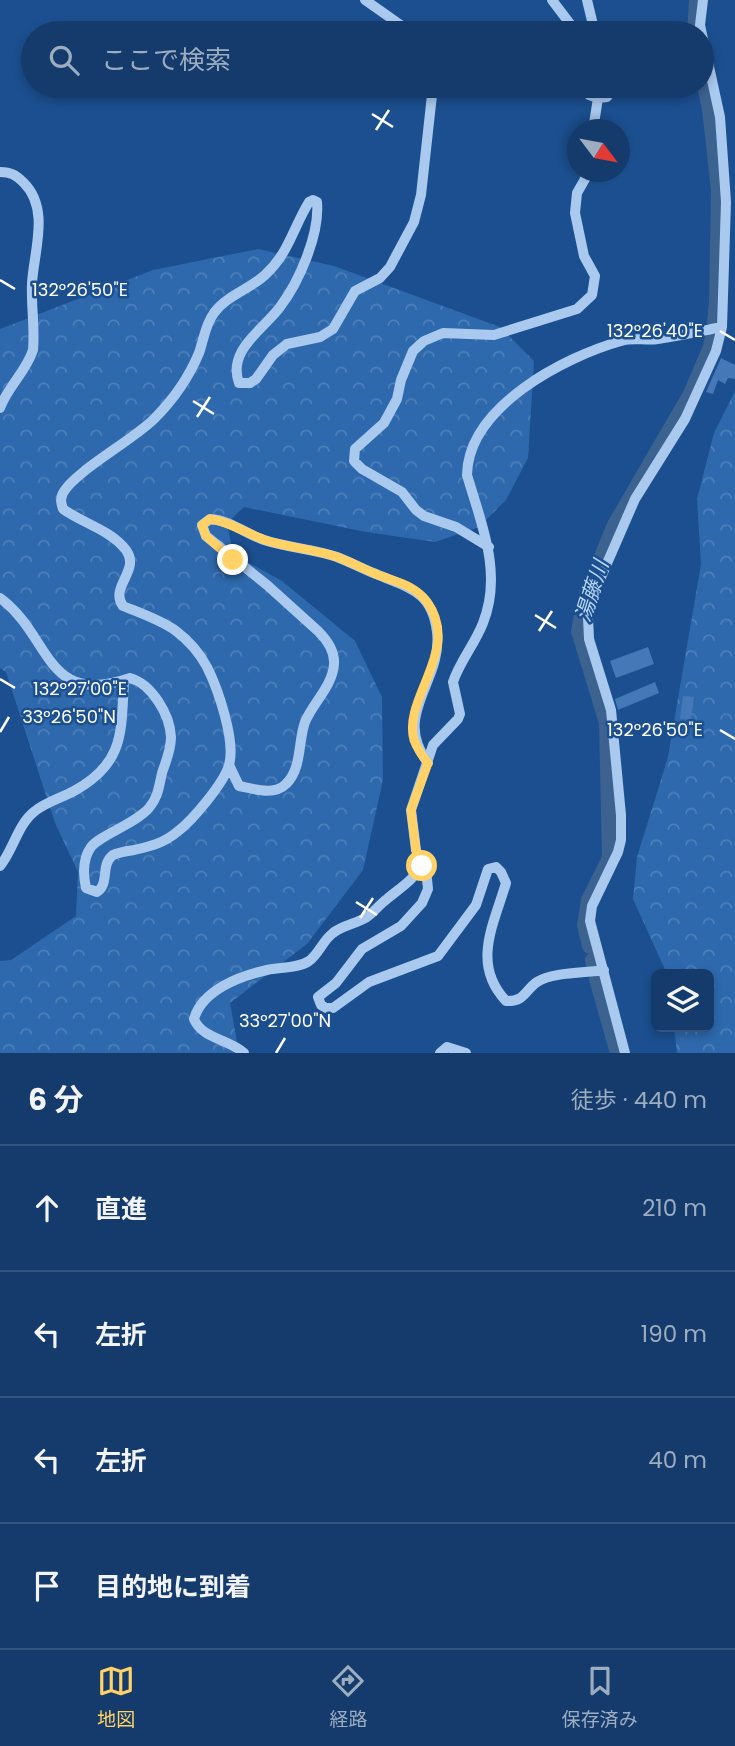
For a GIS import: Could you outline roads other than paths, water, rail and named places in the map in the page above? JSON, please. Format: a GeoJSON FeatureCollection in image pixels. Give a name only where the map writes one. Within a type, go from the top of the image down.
{"type":"FeatureCollection","features":[{"type":"Feature","properties":{"kind":"street"},"geometry":{"type":"LineString","coordinates":[[365,0],[395,21]]}},
{"type":"Feature","properties":{"kind":"street"},"geometry":{"type":"LineString","coordinates":[[552,0],[568,21]]}},
{"type":"Feature","properties":{"kind":"street"},"geometry":{"type":"LineString","coordinates":[[587,0],[591,21]]}},
{"type":"Feature","properties":{"kind":"street"},"geometry":{"type":"LineString","coordinates":[[700,21],[703,0]]}},
{"type":"Feature","properties":{"kind":"street"},"geometry":{"type":"LineString","coordinates":[[625,1053],[591,926],[590,912],[595,897],[618,852],[621,815],[611,710],[589,639],[588,617],[595,592],[635,499],[685,419],[716,351],[722,327],[726,202],[720,117],[714,89]]}},
{"type":"Feature","properties":{"kind":"street"},"geometry":{"type":"LineString","coordinates":[[0,598],[21,617],[40,648],[63,676],[88,686],[130,678],[143,684],[164,711],[171,738],[156,797],[149,808],[121,829],[93,844],[85,858],[84,879],[90,891],[97,892],[104,883],[105,865],[111,857],[118,853],[159,845],[179,831],[223,778],[229,765],[230,754],[227,727],[216,687],[206,665],[175,630],[123,606],[119,600],[119,590],[130,569],[131,559],[127,551],[116,540],[63,509],[60,501],[64,491],[75,479],[153,420],[171,400],[199,353],[206,327],[213,314],[220,306],[265,275],[288,248],[309,202],[313,200],[317,202],[318,210],[315,232],[303,264],[280,308],[243,350],[237,368],[239,383],[250,383],[256,379],[273,355],[287,344],[320,337],[333,329],[355,291],[380,278],[390,267],[414,222],[421,195],[432,98]]}},
{"type":"Feature","properties":{"kind":"street"},"geometry":{"type":"LineString","coordinates":[[595,119],[598,98]]}},
{"type":"Feature","properties":{"kind":"street"},"geometry":{"type":"LineString","coordinates":[[0,172],[16,175],[30,189],[38,212],[38,232],[32,282],[33,350],[30,360],[0,408]]}},
{"type":"Feature","properties":{"kind":"street"},"geometry":{"type":"LineString","coordinates":[[489,547],[456,527],[424,516],[402,492],[362,469],[354,461],[355,449],[384,423],[397,399],[401,380],[413,351],[424,341],[443,333],[494,335],[577,309],[592,295],[595,276],[584,256],[575,214],[578,193],[584,182]]}},
{"type":"Feature","properties":{"kind":"street"},"geometry":{"type":"LineString","coordinates":[[604,970],[549,977],[536,982],[526,995],[513,1002],[506,1002],[499,994],[488,968],[486,955],[493,921],[506,883],[496,867],[488,869],[476,905],[438,956],[369,982],[333,1008],[326,1009],[318,997],[336,983],[362,949],[401,926],[422,903],[428,889],[416,850],[411,810],[436,739],[458,719],[460,713],[453,682],[485,620],[489,592],[489,547],[467,475],[472,446],[499,407],[547,373],[623,340],[656,340],[722,327]]}},
{"type":"Feature","properties":{"kind":"street"},"geometry":{"type":"LineString","coordinates":[[229,765],[239,786],[267,791],[285,786],[297,761],[306,720],[327,685],[334,668],[334,659],[326,639],[318,631],[206,536],[202,525],[210,519],[225,522],[262,539],[337,557],[406,585],[428,603],[435,624],[437,645],[435,660],[418,705],[414,738],[428,763]]}},
{"type":"Feature","properties":{"kind":"street"},"geometry":{"type":"LineString","coordinates":[[0,866],[26,819],[35,810],[83,785],[106,768],[112,759],[119,739],[124,680]]}},
{"type":"Feature","properties":{"kind":"street"},"geometry":{"type":"LineString","coordinates":[[244,1053],[232,1043],[209,1034],[196,1025],[194,1019],[200,1004],[216,990],[235,981],[266,970],[300,965],[308,961],[330,935],[345,924],[366,918],[386,899],[412,881],[422,866]]}},
{"type":"Feature","properties":{"kind":"street"},"geometry":{"type":"LineString","coordinates":[[440,1053],[447,1047],[466,1053]]}},
{"type":"Feature","properties":{"kind":"waterway","name":"湯藤川"},"geometry":{"type":"LineString","coordinates":[[696,21],[697,0]]}},
{"type":"Feature","properties":{"kind":"waterway","name":"湯藤川"},"geometry":{"type":"LineString","coordinates":[[708,98],[719,191],[715,321]]}},
{"type":"Feature","properties":{"kind":"waterway","name":"湯藤川"},"geometry":{"type":"LineString","coordinates":[[590,946],[585,925],[589,900],[610,858],[607,723],[579,631],[587,593],[615,525],[691,394],[713,336]]}},
{"type":"Feature","properties":{"kind":"waterway","name":"湯藤川"},"geometry":{"type":"LineString","coordinates":[[593,960],[594,965]]}},
{"type":"Feature","properties":{"kind":"waterway","name":"湯藤川"},"geometry":{"type":"LineString","coordinates":[[597,979],[618,1053]]}}]}
